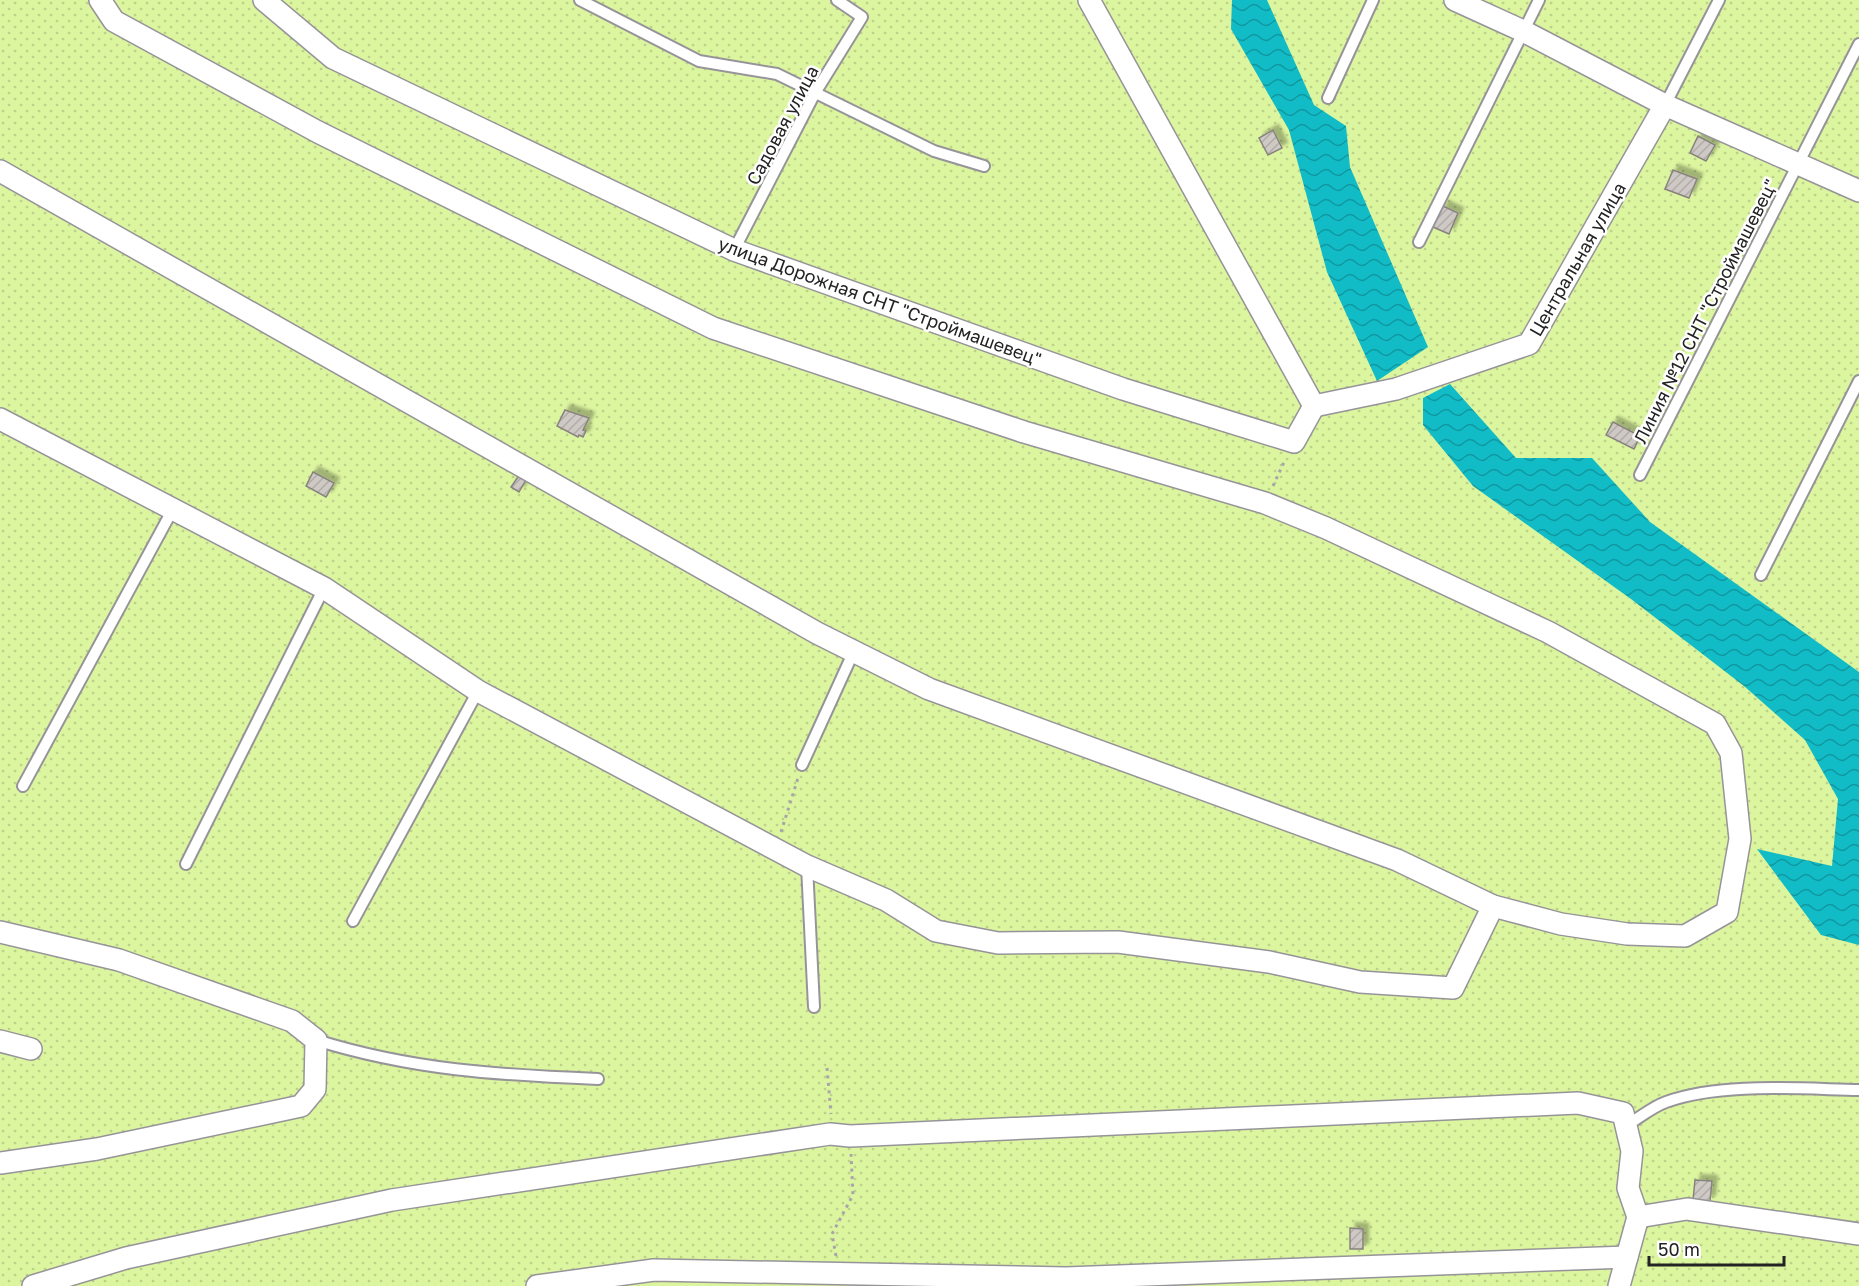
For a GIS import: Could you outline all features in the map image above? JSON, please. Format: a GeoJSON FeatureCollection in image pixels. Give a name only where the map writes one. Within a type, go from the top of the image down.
{"type":"FeatureCollection","features":[{"type":"Feature","properties":{"kind":"street"},"geometry":{"type":"LineString","coordinates":[[0,171],[817,633],[929,688],[1386,856],[1493,906],[1561,924],[1628,934],[1685,936],[1727,912],[1740,839],[1731,753],[1715,724],[1548,632],[1326,528],[1265,503],[1024,432],[713,328],[308,126],[114,21],[100,0]]}},
{"type":"Feature","properties":{"kind":"street","name":"улица Дорожная СНТ \"Строймашевец\""},"geometry":{"type":"LineString","coordinates":[[264,0],[333,58],[734,250],[1123,389],[1294,442]]}},
{"type":"Feature","properties":{"kind":"street"},"geometry":{"type":"LineString","coordinates":[[1089,0],[1314,406],[1294,442]]}},
{"type":"Feature","properties":{"kind":"street"},"geometry":{"type":"LineString","coordinates":[[1455,0],[1523,31],[1665,105],[1859,190]]}},
{"type":"Feature","properties":{"kind":"street","name":"Центральная улица"},"geometry":{"type":"LineString","coordinates":[[1314,406],[1396,389],[1529,344],[1665,105]]}},
{"type":"Feature","properties":{"kind":"street"},"geometry":{"type":"LineString","coordinates":[[2,426],[173,509],[324,588],[478,691],[807,866],[886,900],[936,931],[998,943],[1118,942],[1269,962],[1360,982],[1453,988],[1493,906]]}},
{"type":"Feature","properties":{"kind":"street"},"geometry":{"type":"LineString","coordinates":[[0,932],[119,960],[292,1021],[316,1040],[315,1089],[301,1106],[97,1149],[0,1163]]}},
{"type":"Feature","properties":{"kind":"street"},"geometry":{"type":"LineString","coordinates":[[0,1041],[31,1049]]}},
{"type":"Feature","properties":{"kind":"street"},"geometry":{"type":"LineString","coordinates":[[33,1286],[126,1258],[392,1200],[830,1134],[850,1136],[1578,1103],[1623,1113],[1632,1151],[1628,1188],[1638,1217],[1619,1286]]}},
{"type":"Feature","properties":{"kind":"street"},"geometry":{"type":"LineString","coordinates":[[1638,1217],[1687,1209],[1859,1234]]}},
{"type":"Feature","properties":{"kind":"street"},"geometry":{"type":"LineString","coordinates":[[537,1286],[654,1270],[840,1279],[1066,1278],[1627,1257]]}},
{"type":"Feature","properties":{"kind":"lane"},"geometry":{"type":"LineString","coordinates":[[580,0],[699,62],[777,74],[934,151],[984,166]]}},
{"type":"Feature","properties":{"kind":"lane","name":"Садовая улица"},"geometry":{"type":"LineString","coordinates":[[734,250],[815,93],[862,17],[837,0]]}},
{"type":"Feature","properties":{"kind":"lane"},"geometry":{"type":"LineString","coordinates":[[1328,98],[1373,0]]}},
{"type":"Feature","properties":{"kind":"lane"},"geometry":{"type":"LineString","coordinates":[[1419,242],[1539,0]]}},
{"type":"Feature","properties":{"kind":"lane"},"geometry":{"type":"LineString","coordinates":[[1665,105],[1719,0]]}},
{"type":"Feature","properties":{"kind":"lane","name":"Линия №12 СНТ \"Строймашевец\""},"geometry":{"type":"LineString","coordinates":[[1640,475],[1801,163],[1859,44]]}},
{"type":"Feature","properties":{"kind":"lane"},"geometry":{"type":"LineString","coordinates":[[1761,574],[1859,381]]}},
{"type":"Feature","properties":{"kind":"lane"},"geometry":{"type":"LineString","coordinates":[[23,786],[173,509]]}},
{"type":"Feature","properties":{"kind":"lane"},"geometry":{"type":"LineString","coordinates":[[186,864],[324,588]]}},
{"type":"Feature","properties":{"kind":"lane"},"geometry":{"type":"LineString","coordinates":[[802,765],[854,651]]}},
{"type":"Feature","properties":{"kind":"lane"},"geometry":{"type":"LineString","coordinates":[[353,921],[478,691]]}},
{"type":"Feature","properties":{"kind":"lane"},"geometry":{"type":"LineString","coordinates":[[807,866],[814,1007]]}},
{"type":"Feature","properties":{"kind":"lane"},"geometry":{"type":"LineString","coordinates":[[316,1040],[368,1056],[487,1074],[598,1079]]}},
{"type":"Feature","properties":{"kind":"lane"},"geometry":{"type":"LineString","coordinates":[[1626,1126],[1665,1102],[1698,1095],[1761,1087],[1859,1090]]}},
{"type":"Feature","properties":{"kind":"path"},"geometry":{"type":"LineString","coordinates":[[1265,503],[1294,442]]}},
{"type":"Feature","properties":{"kind":"path"},"geometry":{"type":"LineString","coordinates":[[776,849],[802,765]]}},
{"type":"Feature","properties":{"kind":"path"},"geometry":{"type":"LineString","coordinates":[[827,1068],[831,1111]]}},
{"type":"Feature","properties":{"kind":"path"},"geometry":{"type":"LineString","coordinates":[[840,1279],[832,1234],[853,1195],[850,1136]]}},
{"type":"Feature","properties":{"kind":"green space"},"geometry":{"type":"Polygon","coordinates":[[[0,0],[1859,0],[1859,1286],[0,1286],[0,0]]]}},
{"type":"Feature","properties":{"kind":"water"},"geometry":{"type":"Polygon","coordinates":[[[1232,0],[1267,0],[1314,105],[1346,126],[1350,167],[1428,347],[1377,381],[1327,272],[1289,130],[1231,29],[1232,0]]]}},
{"type":"Feature","properties":{"kind":"water"},"geometry":{"type":"Polygon","coordinates":[[[1450,384],[1516,458],[1592,458],[1650,522],[1859,672],[1859,945],[1821,935],[1757,849],[1832,866],[1838,799],[1805,740],[1744,686],[1631,599],[1473,486],[1423,425],[1423,398],[1450,384]]]}},
{"type":"Feature","properties":{"kind":"building"},"geometry":{"type":"Polygon","coordinates":[[[1273,130],[1282,148],[1268,155],[1259,138],[1273,130]]]}},
{"type":"Feature","properties":{"kind":"building"},"geometry":{"type":"Polygon","coordinates":[[[1698,136],[1715,145],[1706,161],[1690,153],[1698,136]]]}},
{"type":"Feature","properties":{"kind":"building"},"geometry":{"type":"Polygon","coordinates":[[[1673,170],[1697,179],[1689,198],[1665,189],[1673,170]]]}},
{"type":"Feature","properties":{"kind":"building"},"geometry":{"type":"Polygon","coordinates":[[[1443,206],[1458,213],[1449,234],[1433,227],[1443,206]]]}},
{"type":"Feature","properties":{"kind":"building"},"geometry":{"type":"Polygon","coordinates":[[[565,410],[589,418],[583,430],[586,431],[583,437],[579,435],[578,437],[557,426],[565,410]]]}},
{"type":"Feature","properties":{"kind":"building"},"geometry":{"type":"Polygon","coordinates":[[[1613,422],[1640,436],[1634,449],[1606,435],[1613,422]]]}},
{"type":"Feature","properties":{"kind":"building"},"geometry":{"type":"Polygon","coordinates":[[[313,472],[334,483],[326,497],[306,486],[313,472]]]}},
{"type":"Feature","properties":{"kind":"building"},"geometry":{"type":"Polygon","coordinates":[[[520,474],[527,478],[519,492],[511,487],[520,474]]]}},
{"type":"Feature","properties":{"kind":"building"},"geometry":{"type":"Polygon","coordinates":[[[1695,1180],[1712,1181],[1710,1201],[1693,1200],[1695,1180]]]}},
{"type":"Feature","properties":{"kind":"building"},"geometry":{"type":"Polygon","coordinates":[[[1350,1228],[1363,1229],[1363,1249],[1350,1249],[1350,1228]]]}}]}
